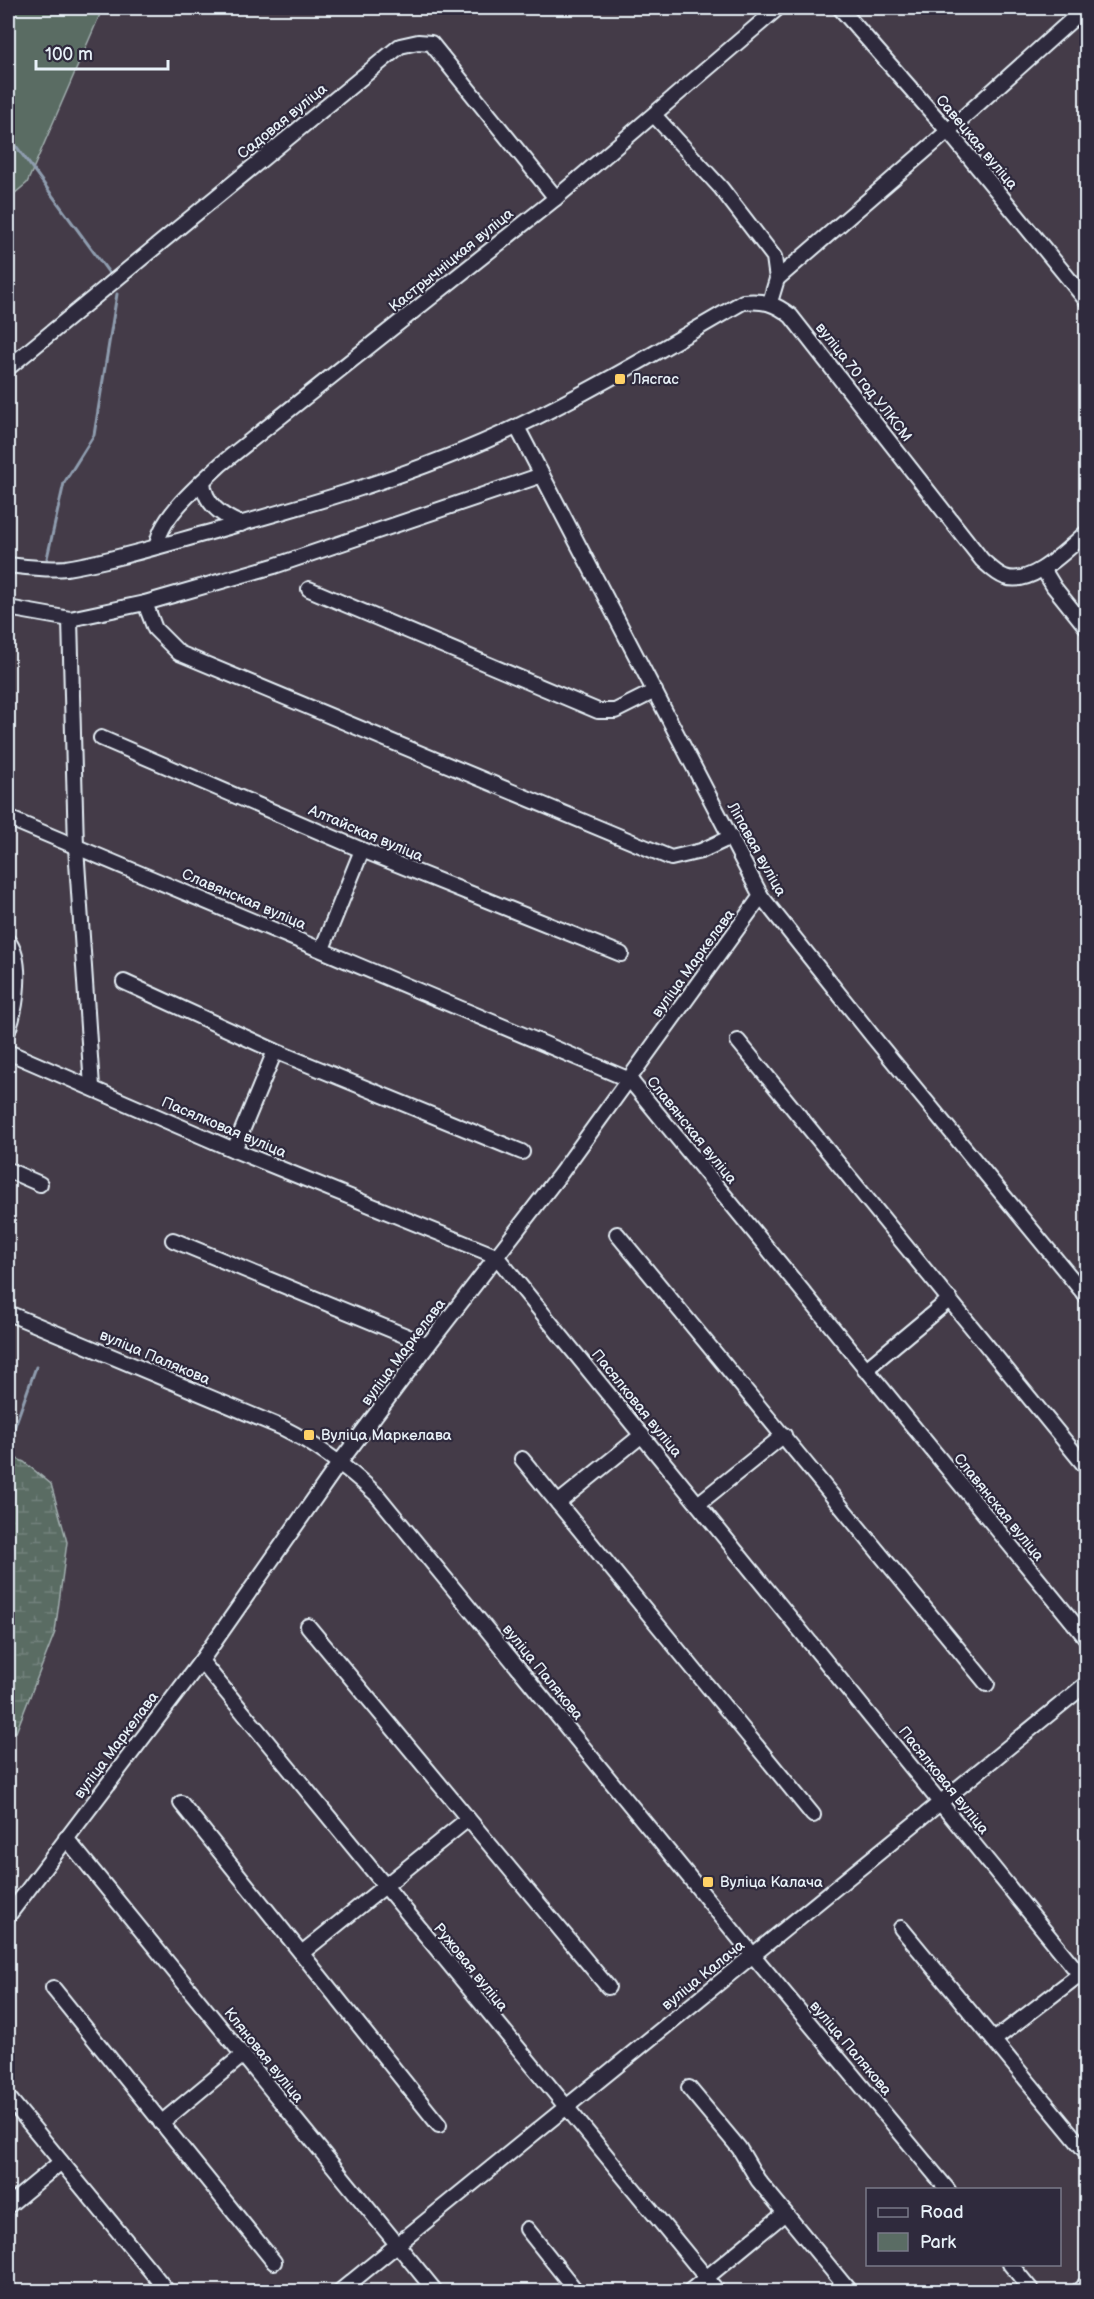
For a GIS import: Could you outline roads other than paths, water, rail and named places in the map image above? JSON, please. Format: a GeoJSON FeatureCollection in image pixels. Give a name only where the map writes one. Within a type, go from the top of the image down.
{"type":"FeatureCollection","features":[{"type":"Feature","properties":{"kind":"street","name":"Кастрычніцкая вуліца"},"geometry":{"type":"LineString","coordinates":[[157,547],[157,538],[175,509],[221,464],[556,198],[778,8]]}},
{"type":"Feature","properties":{"kind":"street","name":"Савецкая вуліца"},"geometry":{"type":"LineString","coordinates":[[840,8],[948,131],[1086,300]]}},
{"type":"Feature","properties":{"kind":"street"},"geometry":{"type":"LineString","coordinates":[[777,279],[948,131],[1085,8]]}},
{"type":"Feature","properties":{"kind":"street","name":"Садовая вуліца"},"geometry":{"type":"LineString","coordinates":[[8,368],[400,46],[418,42],[431,43],[556,198]]}},
{"type":"Feature","properties":{"kind":"street"},"geometry":{"type":"LineString","coordinates":[[8,565],[65,568],[157,547],[366,486],[446,458],[517,427],[616,375],[743,302],[770,302],[777,279],[774,257],[721,188],[654,115]]}},
{"type":"Feature","properties":{"kind":"street","name":"вуліца 70 год УЛКСМ"},"geometry":{"type":"LineString","coordinates":[[770,302],[791,316],[982,560],[1008,579],[1020,579],[1042,569]]}},
{"type":"Feature","properties":{"kind":"street","name":"Ліпавая вуліца"},"geometry":{"type":"LineString","coordinates":[[517,427],[761,896],[874,1038],[1086,1296]]}},
{"type":"Feature","properties":{"kind":"street"},"geometry":{"type":"LineString","coordinates":[[8,608],[70,619],[145,603],[274,566],[542,475]]}},
{"type":"Feature","properties":{"kind":"street"},"geometry":{"type":"LineString","coordinates":[[203,481],[207,500],[217,511],[241,524]]}},
{"type":"Feature","properties":{"kind":"street"},"geometry":{"type":"LineString","coordinates":[[1086,533],[1042,569],[1086,627]]}},
{"type":"Feature","properties":{"kind":"street"},"geometry":{"type":"LineString","coordinates":[[309,589],[598,711],[615,711],[655,691]]}},
{"type":"Feature","properties":{"kind":"street"},"geometry":{"type":"LineString","coordinates":[[145,603],[155,629],[179,653],[671,858],[701,851],[730,837]]}},
{"type":"Feature","properties":{"kind":"street"},"geometry":{"type":"LineString","coordinates":[[70,619],[76,847],[92,1088]]}},
{"type":"Feature","properties":{"kind":"street","name":"Алтайская вуліца"},"geometry":{"type":"LineString","coordinates":[[101,738],[362,849],[621,954]]}},
{"type":"Feature","properties":{"kind":"street","name":"Славянская вуліца"},"geometry":{"type":"LineString","coordinates":[[8,818],[630,1080],[1086,1638]]}},
{"type":"Feature","properties":{"kind":"street"},"geometry":{"type":"LineString","coordinates":[[322,950],[362,849]]}},
{"type":"Feature","properties":{"kind":"street","name":"вуліца Маркелава"},"geometry":{"type":"LineString","coordinates":[[8,1916],[201,1661],[340,1462],[630,1080],[761,896]]}},
{"type":"Feature","properties":{"kind":"street"},"geometry":{"type":"LineString","coordinates":[[8,941],[15,958],[16,1000],[8,1031]]}},
{"type":"Feature","properties":{"kind":"street"},"geometry":{"type":"LineString","coordinates":[[124,982],[275,1050],[522,1152]]}},
{"type":"Feature","properties":{"kind":"street"},"geometry":{"type":"LineString","coordinates":[[738,1041],[1086,1467]]}},
{"type":"Feature","properties":{"kind":"street"},"geometry":{"type":"LineString","coordinates":[[234,1150],[275,1050]]}},
{"type":"Feature","properties":{"kind":"street","name":"Пасялковая вуліца"},"geometry":{"type":"LineString","coordinates":[[8,1053],[234,1150],[496,1256],[1083,1978]]}},
{"type":"Feature","properties":{"kind":"street"},"geometry":{"type":"LineString","coordinates":[[8,1170],[40,1184]]}},
{"type":"Feature","properties":{"kind":"street"},"geometry":{"type":"LineString","coordinates":[[617,1234],[987,1684]]}},
{"type":"Feature","properties":{"kind":"street"},"geometry":{"type":"LineString","coordinates":[[173,1240],[428,1345]]}},
{"type":"Feature","properties":{"kind":"street"},"geometry":{"type":"LineString","coordinates":[[865,1370],[950,1299]]}},
{"type":"Feature","properties":{"kind":"street","name":"вуліца Палякова"},"geometry":{"type":"LineString","coordinates":[[8,1313],[283,1428],[322,1449],[377,1495],[946,2188]]}},
{"type":"Feature","properties":{"kind":"street"},"geometry":{"type":"LineString","coordinates":[[558,1503],[642,1435]]}},
{"type":"Feature","properties":{"kind":"street"},"geometry":{"type":"LineString","coordinates":[[698,1504],[784,1436]]}},
{"type":"Feature","properties":{"kind":"street"},"geometry":{"type":"LineString","coordinates":[[522,1459],[813,1815]]}},
{"type":"Feature","properties":{"kind":"street"},"geometry":{"type":"LineString","coordinates":[[308,1626],[608,1987]]}},
{"type":"Feature","properties":{"kind":"street","name":"Ружовая вуліца"},"geometry":{"type":"LineString","coordinates":[[201,1661],[718,2292]]}},
{"type":"Feature","properties":{"kind":"street","name":"вуліца Калача"},"geometry":{"type":"LineString","coordinates":[[339,2292],[1086,1684]]}},
{"type":"Feature","properties":{"kind":"street"},"geometry":{"type":"LineString","coordinates":[[181,1803],[440,2124]]}},
{"type":"Feature","properties":{"kind":"street"},"geometry":{"type":"LineString","coordinates":[[303,1952],[468,1819]]}},
{"type":"Feature","properties":{"kind":"street","name":"Кляновая вуліца"},"geometry":{"type":"LineString","coordinates":[[66,1838],[436,2292]]}},
{"type":"Feature","properties":{"kind":"street"},"geometry":{"type":"LineString","coordinates":[[901,1928],[1086,2152]]}},
{"type":"Feature","properties":{"kind":"street"},"geometry":{"type":"LineString","coordinates":[[994,2040],[1083,1978]]}},
{"type":"Feature","properties":{"kind":"street"},"geometry":{"type":"LineString","coordinates":[[52,1988],[274,2262]]}},
{"type":"Feature","properties":{"kind":"street"},"geometry":{"type":"LineString","coordinates":[[161,2123],[243,2055]]}},
{"type":"Feature","properties":{"kind":"street"},"geometry":{"type":"LineString","coordinates":[[689,2088],[739,2148],[758,2180],[850,2292]]}},
{"type":"Feature","properties":{"kind":"street"},"geometry":{"type":"LineString","coordinates":[[8,2097],[168,2292]]}},
{"type":"Feature","properties":{"kind":"street"},"geometry":{"type":"LineString","coordinates":[[8,2206],[61,2162]]}},
{"type":"Feature","properties":{"kind":"street"},"geometry":{"type":"LineString","coordinates":[[689,2292],[785,2213]]}},
{"type":"Feature","properties":{"kind":"street"},"geometry":{"type":"LineString","coordinates":[[527,2229],[578,2292]]}},
{"type":"Feature","properties":{"kind":"street"},"geometry":{"type":"LineString","coordinates":[[1011,2266],[1033,2292]]}},
{"type":"Feature","properties":{"kind":"street"},"geometry":{"type":"LineString","coordinates":[[1077,2292],[1086,2284]]}},
{"type":"Feature","properties":{"kind":"waterway"},"geometry":{"type":"LineString","coordinates":[[8,135],[112,277]]}},
{"type":"Feature","properties":{"kind":"waterway"},"geometry":{"type":"LineString","coordinates":[[47,558],[64,483],[94,435],[117,294]]}},
{"type":"Feature","properties":{"kind":"waterway"},"geometry":{"type":"LineString","coordinates":[[8,1445],[36,1367]]}},
{"type":"Feature","properties":{"kind":"place","name":"Лясгас"},"geometry":{"type":"Point","coordinates":[620,379]}},
{"type":"Feature","properties":{"kind":"place","name":"Вуліца Маркелава"},"geometry":{"type":"Point","coordinates":[309,1435]}},
{"type":"Feature","properties":{"kind":"place","name":"Вуліца Калача"},"geometry":{"type":"Point","coordinates":[708,1882]}}]}
